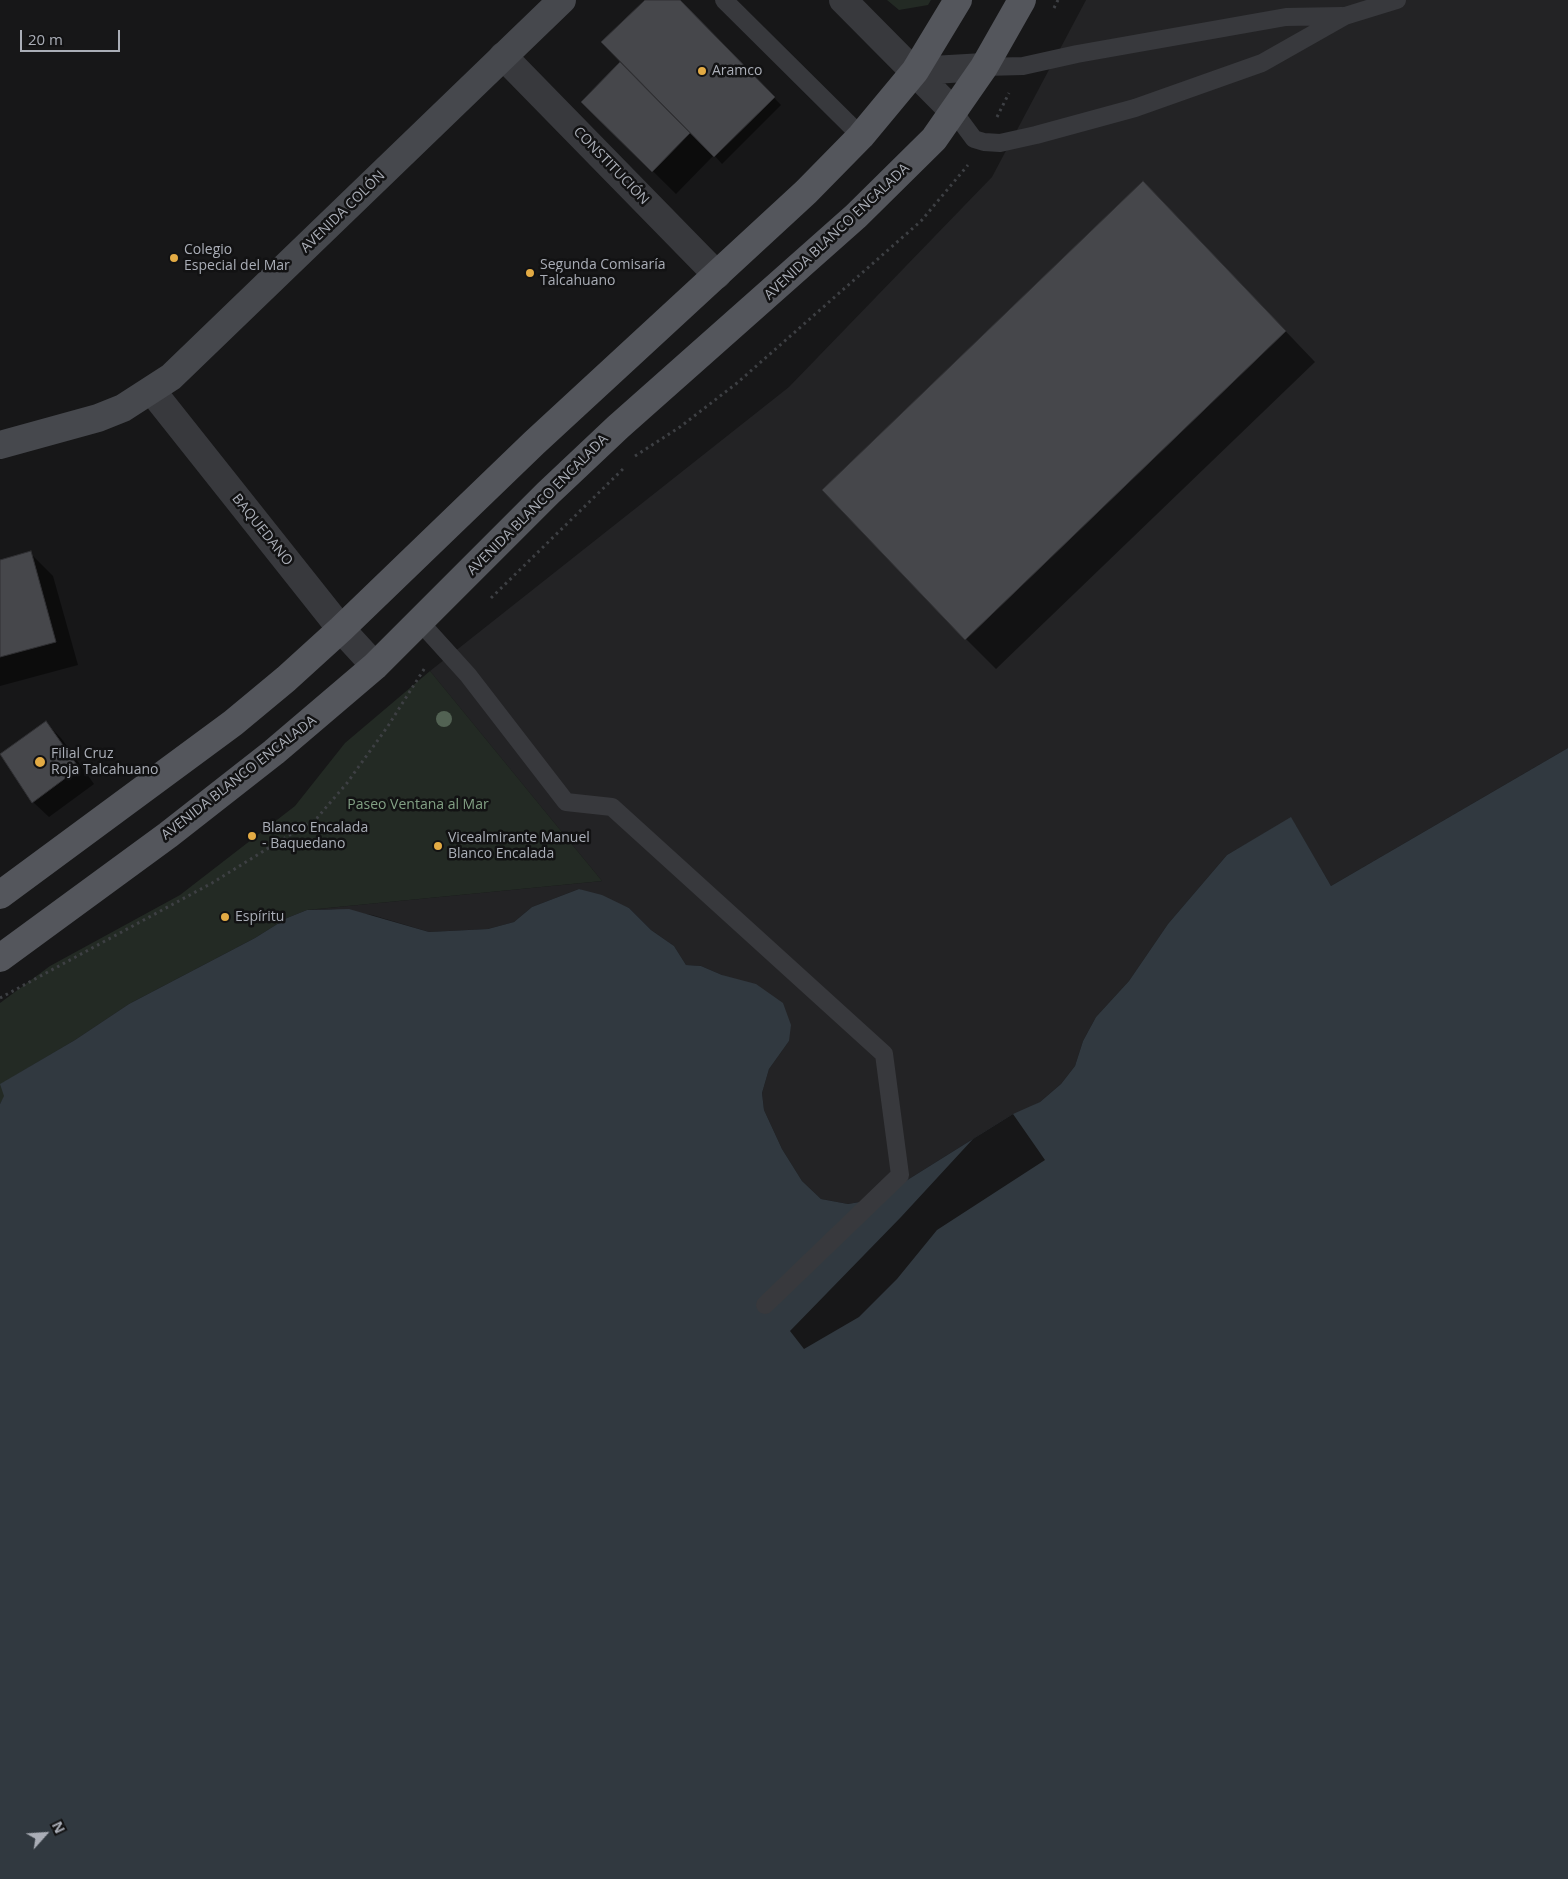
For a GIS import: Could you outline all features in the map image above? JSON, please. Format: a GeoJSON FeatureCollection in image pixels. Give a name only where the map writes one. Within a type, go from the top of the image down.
{"type":"FeatureCollection","features":[{"type":"Feature","properties":{"kind":"main road","name":"AVENIDA COLÓN"},"geometry":{"type":"LineString","coordinates":[[0,445],[98,418],[123,408],[152,391],[193,358],[562,0]]}},
{"type":"Feature","properties":{"kind":"main road"},"geometry":{"type":"LineString","coordinates":[[0,895],[233,723],[286,680],[341,629],[534,443],[718,275],[862,136],[915,71],[958,0]]}},
{"type":"Feature","properties":{"kind":"main road","name":"AVENIDA BLANCO ENCALADA"},"geometry":{"type":"LineString","coordinates":[[0,958],[168,834],[274,752],[375,666],[548,493],[604,440],[795,273],[934,139],[984,68],[1022,0]]}},
{"type":"Feature","properties":{"kind":"street"},"geometry":{"type":"LineString","coordinates":[[843,0],[954,112]]}},
{"type":"Feature","properties":{"kind":"street","name":"CONSTITUCIÓN"},"geometry":{"type":"LineString","coordinates":[[504,56],[718,275]]}},
{"type":"Feature","properties":{"kind":"street"},"geometry":{"type":"LineString","coordinates":[[915,71],[984,68]]}},
{"type":"Feature","properties":{"kind":"street","name":"BAQUEDANO"},"geometry":{"type":"LineString","coordinates":[[152,391],[341,629],[375,666]]}},
{"type":"Feature","properties":{"kind":"lane"},"geometry":{"type":"LineString","coordinates":[[724,0],[862,136]]}},
{"type":"Feature","properties":{"kind":"lane"},"geometry":{"type":"LineString","coordinates":[[954,112],[974,139],[1000,143],[1144,105],[1262,64],[1345,16],[1397,0]]}},
{"type":"Feature","properties":{"kind":"lane"},"geometry":{"type":"LineString","coordinates":[[984,68],[1023,66],[1077,54],[1286,17],[1345,16]]}},
{"type":"Feature","properties":{"kind":"lane"},"geometry":{"type":"LineString","coordinates":[[420,622],[468,675],[566,802],[612,807],[884,1054],[900,1175],[765,1305]]}},
{"type":"Feature","properties":{"kind":"path"},"geometry":{"type":"LineString","coordinates":[[1049,16],[1058,0]]}},
{"type":"Feature","properties":{"kind":"path"},"geometry":{"type":"LineString","coordinates":[[487,602],[636,456],[680,427],[737,383],[921,221],[984,142],[1023,66]]}},
{"type":"Feature","properties":{"kind":"path"},"geometry":{"type":"LineString","coordinates":[[0,998],[212,884],[317,818],[347,783],[388,726],[428,663],[442,647]]}},
{"type":"Feature","properties":{"kind":"shaded area"},"geometry":{"type":"Polygon","coordinates":[[[1086,0],[1568,0],[1568,748],[1331,886],[1291,818],[1227,855],[1168,924],[1129,981],[1096,1017],[1083,1041],[1075,1066],[1061,1084],[1040,1102],[973,1139],[877,1199],[848,1204],[821,1199],[802,1181],[782,1149],[764,1110],[762,1093],[769,1069],[789,1041],[722,975],[701,966],[686,965],[674,946],[651,930],[629,908],[579,889],[532,907],[514,922],[488,929],[429,932],[372,915],[331,909],[307,910],[602,881],[430,671],[789,387],[992,177],[1086,0]]]}},
{"type":"Feature","properties":{"kind":"shaded area"},"geometry":{"type":"Polygon","coordinates":[[[1568,748],[1568,1879],[0,1879],[0,1104],[4,1096],[0,1084],[75,1040],[129,1004],[255,938],[287,918],[307,910],[349,909],[429,932],[488,929],[514,922],[532,907],[579,889],[602,895],[629,908],[651,930],[674,946],[686,965],[701,966],[722,975],[756,984],[783,1003],[791,1025],[789,1041],[769,1069],[762,1093],[764,1110],[782,1149],[802,1181],[821,1199],[848,1204],[877,1199],[1013,1114],[1040,1102],[1061,1084],[1075,1066],[1083,1041],[1096,1017],[1129,981],[1168,924],[1227,855],[1291,817],[1331,886],[1568,748]]]}},
{"type":"Feature","properties":{"kind":"green space"},"geometry":{"type":"Polygon","coordinates":[[[887,0],[931,0],[928,5],[899,10],[887,0]]]}},
{"type":"Feature","properties":{"kind":"green space","name":"Paseo Ventana al Mar"},"geometry":{"type":"Polygon","coordinates":[[[430,671],[602,881],[307,910],[287,918],[255,938],[129,1004],[75,1040],[1,1084],[5,1096],[0,1104],[0,1003],[50,966],[180,895],[295,806],[345,743],[430,671]]]}},
{"type":"Feature","properties":{"kind":"pier"},"geometry":{"type":"Polygon","coordinates":[[[1013,1114],[1045,1160],[937,1230],[897,1279],[859,1317],[804,1349],[790,1331],[901,1217],[973,1139],[1013,1114]]]}},
{"type":"Feature","properties":{"kind":"building"},"geometry":{"type":"Polygon","coordinates":[[[645,0],[680,0],[775,97],[714,157],[601,42],[645,0]]]}},
{"type":"Feature","properties":{"kind":"building"},"geometry":{"type":"Polygon","coordinates":[[[620,62],[690,133],[652,172],[581,102],[620,62]]]}},
{"type":"Feature","properties":{"kind":"building"},"geometry":{"type":"Polygon","coordinates":[[[1143,181],[1286,331],[965,640],[822,490],[1143,181]]]}},
{"type":"Feature","properties":{"kind":"building"},"geometry":{"type":"Polygon","coordinates":[[[31,551],[56,642],[0,657],[0,560],[31,551]]]}},
{"type":"Feature","properties":{"kind":"building","name":"Filial Cruz Roja Talcahuano"},"geometry":{"type":"Polygon","coordinates":[[[46,721],[79,768],[32,803],[0,754],[46,721]]]}},
{"type":"Feature","properties":{"kind":"place","name":"Aramco"},"geometry":{"type":"Point","coordinates":[702,71]}},
{"type":"Feature","properties":{"kind":"place","name":"Colegio Especial del Mar"},"geometry":{"type":"Point","coordinates":[174,258]}},
{"type":"Feature","properties":{"kind":"place","name":"Segunda Comisaría Talcahuano"},"geometry":{"type":"Point","coordinates":[530,273]}},
{"type":"Feature","properties":{"kind":"place","name":"Filial Cruz Roja Talcahuano"},"geometry":{"type":"Point","coordinates":[40,762]}},
{"type":"Feature","properties":{"kind":"place","name":"Blanco Encalada - Baquedano"},"geometry":{"type":"Point","coordinates":[252,836]}},
{"type":"Feature","properties":{"kind":"place","name":"Vicealmirante Manuel Blanco Encalada"},"geometry":{"type":"Point","coordinates":[438,846]}},
{"type":"Feature","properties":{"kind":"place","name":"Espíritu"},"geometry":{"type":"Point","coordinates":[225,917]}}]}
